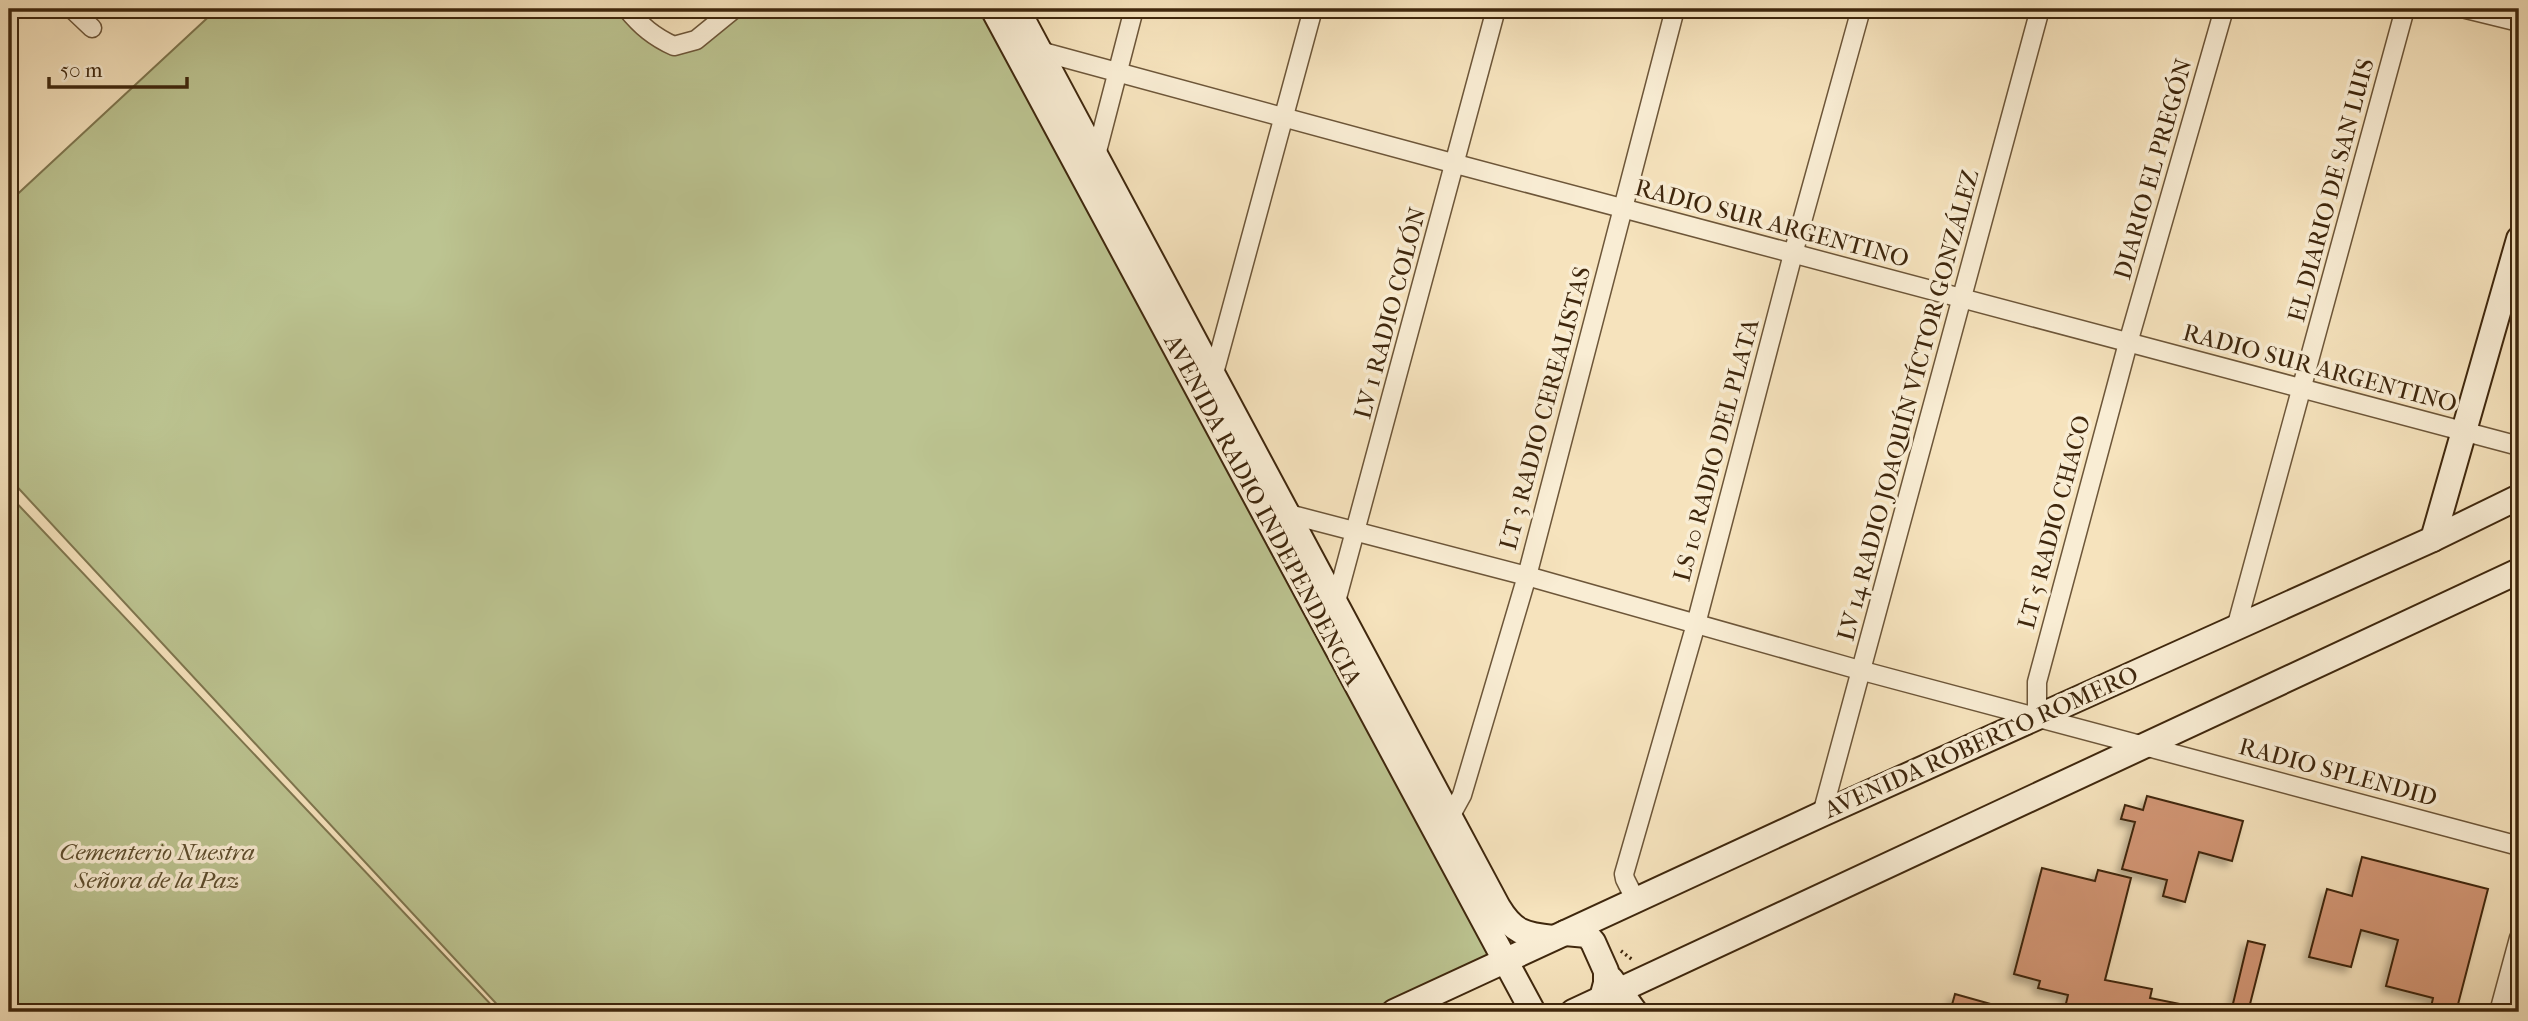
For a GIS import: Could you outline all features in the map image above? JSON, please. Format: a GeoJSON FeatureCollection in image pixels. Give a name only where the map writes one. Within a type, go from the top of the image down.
{"type":"FeatureCollection","features":[{"type":"Feature","properties":{"kind":"main road","name":"AVENIDA RADIO INDEPENDENCIA"},"geometry":{"type":"LineString","coordinates":[[993,9],[1527,1002]]}},
{"type":"Feature","properties":{"kind":"main road","name":"AVENIDA RADIO INDEPENDENCIA"},"geometry":{"type":"LineString","coordinates":[[1017,9],[1504,918],[1522,933],[1587,936],[1593,942],[1606,993]]}},
{"type":"Feature","properties":{"kind":"main road"},"geometry":{"type":"LineString","coordinates":[[2433,539],[2519,239]]}},
{"type":"Feature","properties":{"kind":"main road","name":"AVENIDA ROBERTO ROMERO"},"geometry":{"type":"LineString","coordinates":[[1394,1012],[2037,716],[2433,539],[2519,497]]}},
{"type":"Feature","properties":{"kind":"main road"},"geometry":{"type":"LineString","coordinates":[[1574,1012],[1606,993],[1645,978],[2519,571]]}},
{"type":"Feature","properties":{"kind":"main road","name":"AVENIDA ROBERTO ROMERO"},"geometry":{"type":"LineString","coordinates":[[1443,989],[1493,977],[1512,982],[1527,1002]]}},
{"type":"Feature","properties":{"kind":"main road"},"geometry":{"type":"LineString","coordinates":[[1606,993],[1635,1012]]}},
{"type":"Feature","properties":{"kind":"street"},"geometry":{"type":"LineString","coordinates":[[72,9],[92,28]]}},
{"type":"Feature","properties":{"kind":"street"},"geometry":{"type":"LineString","coordinates":[[627,9],[657,39],[674,46],[696,40],[734,9]]}},
{"type":"Feature","properties":{"kind":"street"},"geometry":{"type":"LineString","coordinates":[[1088,186],[1134,9]]}},
{"type":"Feature","properties":{"kind":"street"},"geometry":{"type":"LineString","coordinates":[[1213,377],[1313,9]]}},
{"type":"Feature","properties":{"kind":"street","name":"LV 1 RADIO COLÓN"},"geometry":{"type":"LineString","coordinates":[[1328,629],[1496,9]]}},
{"type":"Feature","properties":{"kind":"street","name":"LT 3 RADIO CEREALISTAS"},"geometry":{"type":"LineString","coordinates":[[1451,815],[1462,795],[1527,576],[1675,9]]}},
{"type":"Feature","properties":{"kind":"street","name":"LS 10 RADIO DEL PLATA"},"geometry":{"type":"LineString","coordinates":[[1636,901],[1624,874],[1696,624],[1793,254],[1861,9]]}},
{"type":"Feature","properties":{"kind":"street","name":"LV 14 RADIO JOAQUÍN VÍCTOR GONZÁLEZ"},"geometry":{"type":"LineString","coordinates":[[1822,814],[1863,671],[1960,298],[2040,9]]}},
{"type":"Feature","properties":{"kind":"street","name":"DIARIO EL PREGÓN"},"geometry":{"type":"LineString","coordinates":[[2128,343],[2224,9]]}},
{"type":"Feature","properties":{"kind":"street","name":"EL DIARIO DE SAN LUIS"},"geometry":{"type":"LineString","coordinates":[[2236,628],[2405,9]]}},
{"type":"Feature","properties":{"kind":"street"},"geometry":{"type":"LineString","coordinates":[[2466,9],[2519,22]]}},
{"type":"Feature","properties":{"kind":"street","name":"RADIO SUR ARGENTINO"},"geometry":{"type":"LineString","coordinates":[[1012,44],[2519,446]]}},
{"type":"Feature","properties":{"kind":"street","name":"LT 5 RADIO CHACO"},"geometry":{"type":"LineString","coordinates":[[2037,716],[2037,682],[2128,343]]}},
{"type":"Feature","properties":{"kind":"street","name":"RADIO SPLENDID"},"geometry":{"type":"LineString","coordinates":[[1261,507],[1527,576],[1863,671],[2519,846]]}},
{"type":"Feature","properties":{"kind":"street"},"geometry":{"type":"LineString","coordinates":[[2499,1012],[2519,938]]}},
{"type":"Feature","properties":{"kind":"path"},"geometry":{"type":"LineString","coordinates":[[1616,947],[1636,962],[1645,978]]}},
{"type":"Feature","properties":{"kind":"green space"},"geometry":{"type":"Polygon","coordinates":[[[217,9],[623,9],[673,50],[734,9],[988,9],[1495,956],[1377,1012],[504,1012],[9,478],[9,202],[217,9]]]}},
{"type":"Feature","properties":{"kind":"green space","name":"Cementerio Nuestra Señora de la Paz"},"geometry":{"type":"Polygon","coordinates":[[[9,495],[498,1012],[9,1012],[9,495]]]}},
{"type":"Feature","properties":{"kind":"building"},"geometry":{"type":"Polygon","coordinates":[[[2147,796],[2243,821],[2232,861],[2199,852],[2185,902],[2163,896],[2167,880],[2122,869],[2135,822],[2121,819],[2125,805],[2143,810],[2147,796]]]}},
{"type":"Feature","properties":{"kind":"building"},"geometry":{"type":"Polygon","coordinates":[[[2362,857],[2488,889],[2456,1012],[2430,1012],[2433,998],[2386,986],[2398,940],[2361,930],[2351,967],[2309,957],[2327,889],[2352,896],[2362,857]]]}},
{"type":"Feature","properties":{"kind":"building"},"geometry":{"type":"Polygon","coordinates":[[[2042,868],[2095,881],[2098,870],[2131,878],[2105,980],[2152,989],[2150,998],[2185,1005],[2184,1012],[2064,1012],[2068,995],[2038,988],[2040,981],[2014,974],[2042,868]]]}},
{"type":"Feature","properties":{"kind":"building"},"geometry":{"type":"Polygon","coordinates":[[[2248,941],[2265,945],[2248,1012],[2231,1012],[2248,941]]]}},
{"type":"Feature","properties":{"kind":"building"},"geometry":{"type":"Polygon","coordinates":[[[1955,994],[2005,1008],[2005,1012],[1950,1012],[1955,994]]]}}]}
